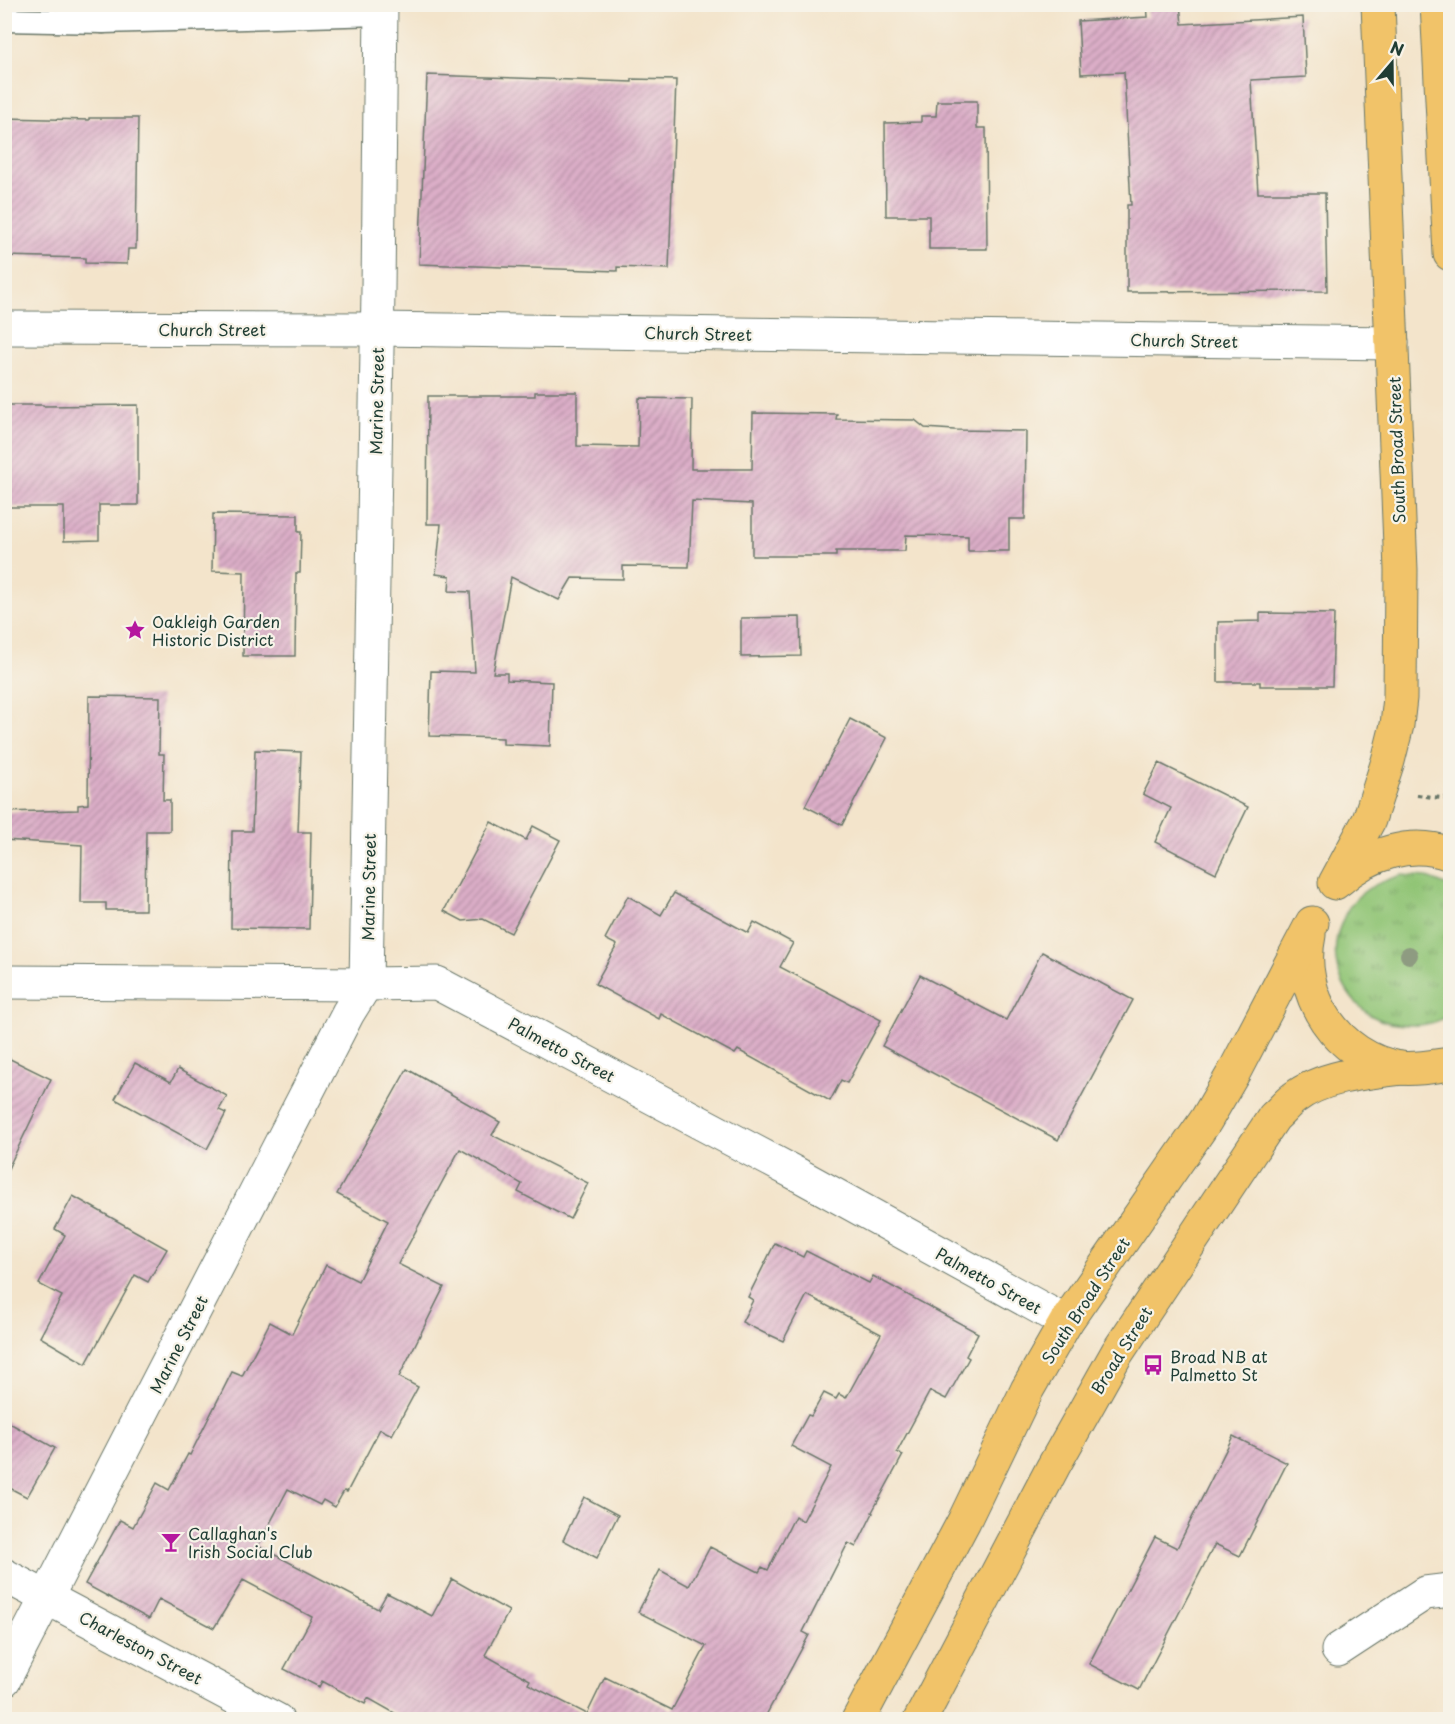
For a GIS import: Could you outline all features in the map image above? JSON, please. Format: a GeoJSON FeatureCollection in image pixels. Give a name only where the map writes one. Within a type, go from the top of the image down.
{"type":"FeatureCollection","features":[{"type":"Feature","properties":{"kind":"main road","name":"South Broad Street"},"geometry":{"type":"LineString","coordinates":[[1335,883],[1369,820],[1388,760],[1400,698],[1401,570],[1378,4]]}},
{"type":"Feature","properties":{"kind":"main road"},"geometry":{"type":"LineString","coordinates":[[1437,4],[1446,80],[1450,254]]}},
{"type":"Feature","properties":{"kind":"main road"},"geometry":{"type":"LineString","coordinates":[[1402,1068],[1377,1062],[1353,1049],[1336,1034],[1321,1014],[1306,970],[1307,947],[1312,923],[1321,902],[1335,883],[1353,868],[1374,857],[1396,849],[1420,848],[1450,854]]}},
{"type":"Feature","properties":{"kind":"main road","name":"South Broad Street"},"geometry":{"type":"LineString","coordinates":[[858,1719],[964,1521],[1028,1390],[1066,1322],[1206,1120],[1234,1072],[1312,923]]}},
{"type":"Feature","properties":{"kind":"main road","name":"Broad Street"},"geometry":{"type":"LineString","coordinates":[[920,1719],[1053,1467],[1117,1353],[1274,1118],[1296,1096],[1337,1078],[1368,1072],[1450,1064]]}},
{"type":"Feature","properties":{"kind":"street","name":"Marine Street"},"geometry":{"type":"LineString","coordinates":[[4,1680],[348,1013],[366,984],[378,329],[381,9]]}},
{"type":"Feature","properties":{"kind":"street","name":"Church Street"},"geometry":{"type":"LineString","coordinates":[[4,328],[378,329],[1392,343]]}},
{"type":"Feature","properties":{"kind":"street","name":"Palmetto Street"},"geometry":{"type":"LineString","coordinates":[[4,982],[437,983],[797,1174],[1066,1322]]}},
{"type":"Feature","properties":{"kind":"street","name":"Charleston Street"},"geometry":{"type":"LineString","coordinates":[[4,1575],[277,1719]]}},
{"type":"Feature","properties":{"kind":"street"},"geometry":{"type":"LineString","coordinates":[[1338,1650],[1425,1593],[1450,1590]]}},
{"type":"Feature","properties":{"kind":"lane"},"geometry":{"type":"LineString","coordinates":[[4,20],[103,13],[381,9]]}},
{"type":"Feature","properties":{"kind":"path"},"geometry":{"type":"LineString","coordinates":[[1409,794],[1449,799]]}},
{"type":"Feature","properties":{"kind":"green space"},"geometry":{"type":"Polygon","coordinates":[[[1402,875],[1426,877],[1450,887],[1450,1014],[1422,1025],[1391,1023],[1372,1016],[1352,998],[1336,963],[1337,937],[1352,904],[1370,888],[1402,875]]]}},
{"type":"Feature","properties":{"kind":"building"},"geometry":{"type":"Polygon","coordinates":[[[1147,4],[1180,4],[1182,24],[1303,17],[1306,77],[1251,80],[1258,193],[1325,193],[1327,291],[1127,292],[1127,205],[1131,205],[1124,72],[1081,74],[1078,21],[1148,17],[1147,4]]]}},
{"type":"Feature","properties":{"kind":"building"},"geometry":{"type":"Polygon","coordinates":[[[427,75],[632,82],[632,79],[676,80],[669,269],[617,267],[617,271],[419,264],[427,75]]]}},
{"type":"Feature","properties":{"kind":"building"},"geometry":{"type":"Polygon","coordinates":[[[937,101],[977,101],[977,128],[986,128],[987,249],[929,249],[929,216],[886,216],[885,123],[921,122],[921,116],[936,116],[937,101]]]}},
{"type":"Feature","properties":{"kind":"building"},"geometry":{"type":"Polygon","coordinates":[[[4,118],[89,120],[89,118],[138,118],[136,249],[128,249],[127,264],[85,263],[85,258],[4,256],[4,118]]]}},
{"type":"Feature","properties":{"kind":"building"},"geometry":{"type":"Polygon","coordinates":[[[535,392],[577,392],[577,446],[638,447],[639,398],[692,399],[691,469],[752,469],[753,413],[837,414],[836,419],[915,420],[925,428],[1026,431],[1025,519],[1009,519],[1009,551],[968,551],[968,536],[906,535],[905,551],[836,551],[836,556],[752,556],[752,504],[692,501],[689,567],[623,566],[623,579],[572,578],[559,600],[511,577],[493,673],[507,673],[507,680],[552,682],[550,746],[503,744],[503,738],[429,736],[431,671],[475,672],[470,592],[449,591],[450,576],[436,574],[441,524],[427,524],[428,396],[535,396],[535,392]]]}},
{"type":"Feature","properties":{"kind":"building"},"geometry":{"type":"Polygon","coordinates":[[[4,405],[138,405],[138,505],[99,505],[99,540],[64,541],[64,507],[4,507],[4,405]]]}},
{"type":"Feature","properties":{"kind":"building"},"geometry":{"type":"Polygon","coordinates":[[[213,514],[298,515],[298,532],[301,532],[300,573],[296,573],[295,656],[243,656],[244,572],[212,571],[213,514]]]}},
{"type":"Feature","properties":{"kind":"building"},"geometry":{"type":"Polygon","coordinates":[[[1260,613],[1334,614],[1332,686],[1260,686],[1260,682],[1218,682],[1218,622],[1260,621],[1260,613]]]}},
{"type":"Feature","properties":{"kind":"building"},"geometry":{"type":"Polygon","coordinates":[[[800,617],[801,656],[741,657],[741,618],[800,617]]]}},
{"type":"Feature","properties":{"kind":"building"},"geometry":{"type":"Polygon","coordinates":[[[89,696],[160,697],[159,754],[164,754],[163,800],[170,800],[170,831],[146,831],[145,910],[106,910],[106,903],[81,903],[82,845],[4,840],[4,812],[78,810],[78,805],[88,804],[89,696]]]}},
{"type":"Feature","properties":{"kind":"building"},"geometry":{"type":"Polygon","coordinates":[[[850,719],[887,738],[842,825],[805,806],[850,719]]]}},
{"type":"Feature","properties":{"kind":"building"},"geometry":{"type":"Polygon","coordinates":[[[255,750],[301,752],[298,832],[311,832],[309,929],[231,928],[232,831],[252,831],[255,750]]]}},
{"type":"Feature","properties":{"kind":"building"},"geometry":{"type":"Polygon","coordinates":[[[1159,763],[1248,807],[1216,873],[1155,842],[1171,808],[1143,794],[1159,763]]]}},
{"type":"Feature","properties":{"kind":"building"},"geometry":{"type":"Polygon","coordinates":[[[491,822],[526,840],[533,826],[560,840],[511,933],[483,919],[463,921],[444,911],[491,822]]]}},
{"type":"Feature","properties":{"kind":"building"},"geometry":{"type":"Polygon","coordinates":[[[674,893],[748,933],[754,922],[793,943],[780,967],[881,1020],[847,1083],[841,1080],[830,1101],[738,1050],[735,1054],[661,1014],[659,1019],[595,984],[617,945],[605,939],[628,896],[661,915],[674,893]]]}},
{"type":"Feature","properties":{"kind":"building"},"geometry":{"type":"Polygon","coordinates":[[[1042,952],[1133,1000],[1058,1140],[882,1046],[920,975],[1006,1020],[1042,952]]]}},
{"type":"Feature","properties":{"kind":"building"},"geometry":{"type":"Polygon","coordinates":[[[4,1056],[51,1079],[4,1177],[4,1056]]]}},
{"type":"Feature","properties":{"kind":"building"},"geometry":{"type":"Polygon","coordinates":[[[135,1063],[171,1082],[178,1069],[227,1096],[219,1110],[226,1113],[207,1149],[115,1099],[135,1063]]]}},
{"type":"Feature","properties":{"kind":"building"},"geometry":{"type":"Polygon","coordinates":[[[407,1069],[500,1122],[492,1135],[588,1183],[570,1219],[518,1192],[522,1184],[460,1149],[398,1264],[444,1287],[399,1377],[418,1387],[392,1435],[380,1429],[347,1492],[344,1491],[335,1507],[323,1500],[320,1505],[288,1489],[258,1546],[378,1609],[387,1593],[432,1616],[452,1579],[509,1611],[485,1655],[530,1680],[528,1684],[587,1714],[605,1677],[672,1710],[706,1646],[638,1612],[660,1570],[689,1586],[710,1547],[759,1572],[762,1567],[768,1570],[795,1516],[803,1521],[831,1467],[791,1446],[808,1415],[811,1416],[824,1393],[836,1399],[839,1394],[846,1398],[881,1334],[807,1295],[783,1341],[742,1322],[753,1300],[748,1297],[775,1243],[803,1257],[806,1251],[869,1283],[873,1276],[978,1333],[966,1356],[969,1358],[946,1399],[930,1391],[897,1452],[903,1455],[856,1547],[848,1543],[803,1632],[809,1635],[764,1719],[405,1719],[368,1698],[365,1704],[322,1681],[319,1687],[284,1669],[312,1617],[243,1580],[214,1628],[159,1599],[149,1619],[85,1584],[120,1520],[133,1527],[157,1483],[169,1490],[188,1454],[190,1455],[232,1372],[242,1376],[270,1322],[292,1334],[326,1265],[358,1281],[388,1221],[337,1194],[407,1069]]]}},
{"type":"Feature","properties":{"kind":"building"},"geometry":{"type":"Polygon","coordinates":[[[73,1196],[167,1249],[148,1282],[135,1275],[86,1364],[40,1337],[62,1296],[39,1284],[65,1235],[55,1229],[73,1196]]]}},
{"type":"Feature","properties":{"kind":"building"},"geometry":{"type":"Polygon","coordinates":[[[4,1420],[55,1448],[27,1497],[4,1485],[4,1420]]]}},
{"type":"Feature","properties":{"kind":"building"},"geometry":{"type":"Polygon","coordinates":[[[1233,1436],[1287,1463],[1240,1556],[1215,1544],[1139,1690],[1089,1664],[1155,1537],[1177,1548],[1233,1436]]]}},
{"type":"Feature","properties":{"kind":"building"},"geometry":{"type":"Polygon","coordinates":[[[584,1497],[618,1515],[597,1558],[563,1540],[584,1497]]]}},
{"type":"Feature","properties":{"kind":"place","name":"Oakleigh Garden Historic District"},"geometry":{"type":"Point","coordinates":[135,630]}},
{"type":"Feature","properties":{"kind":"place","name":"Broad NB at Palmetto St"},"geometry":{"type":"Point","coordinates":[1153,1365]}},
{"type":"Feature","properties":{"kind":"place","name":"Callaghan's Irish Social Club"},"geometry":{"type":"Point","coordinates":[171,1542]}}]}
